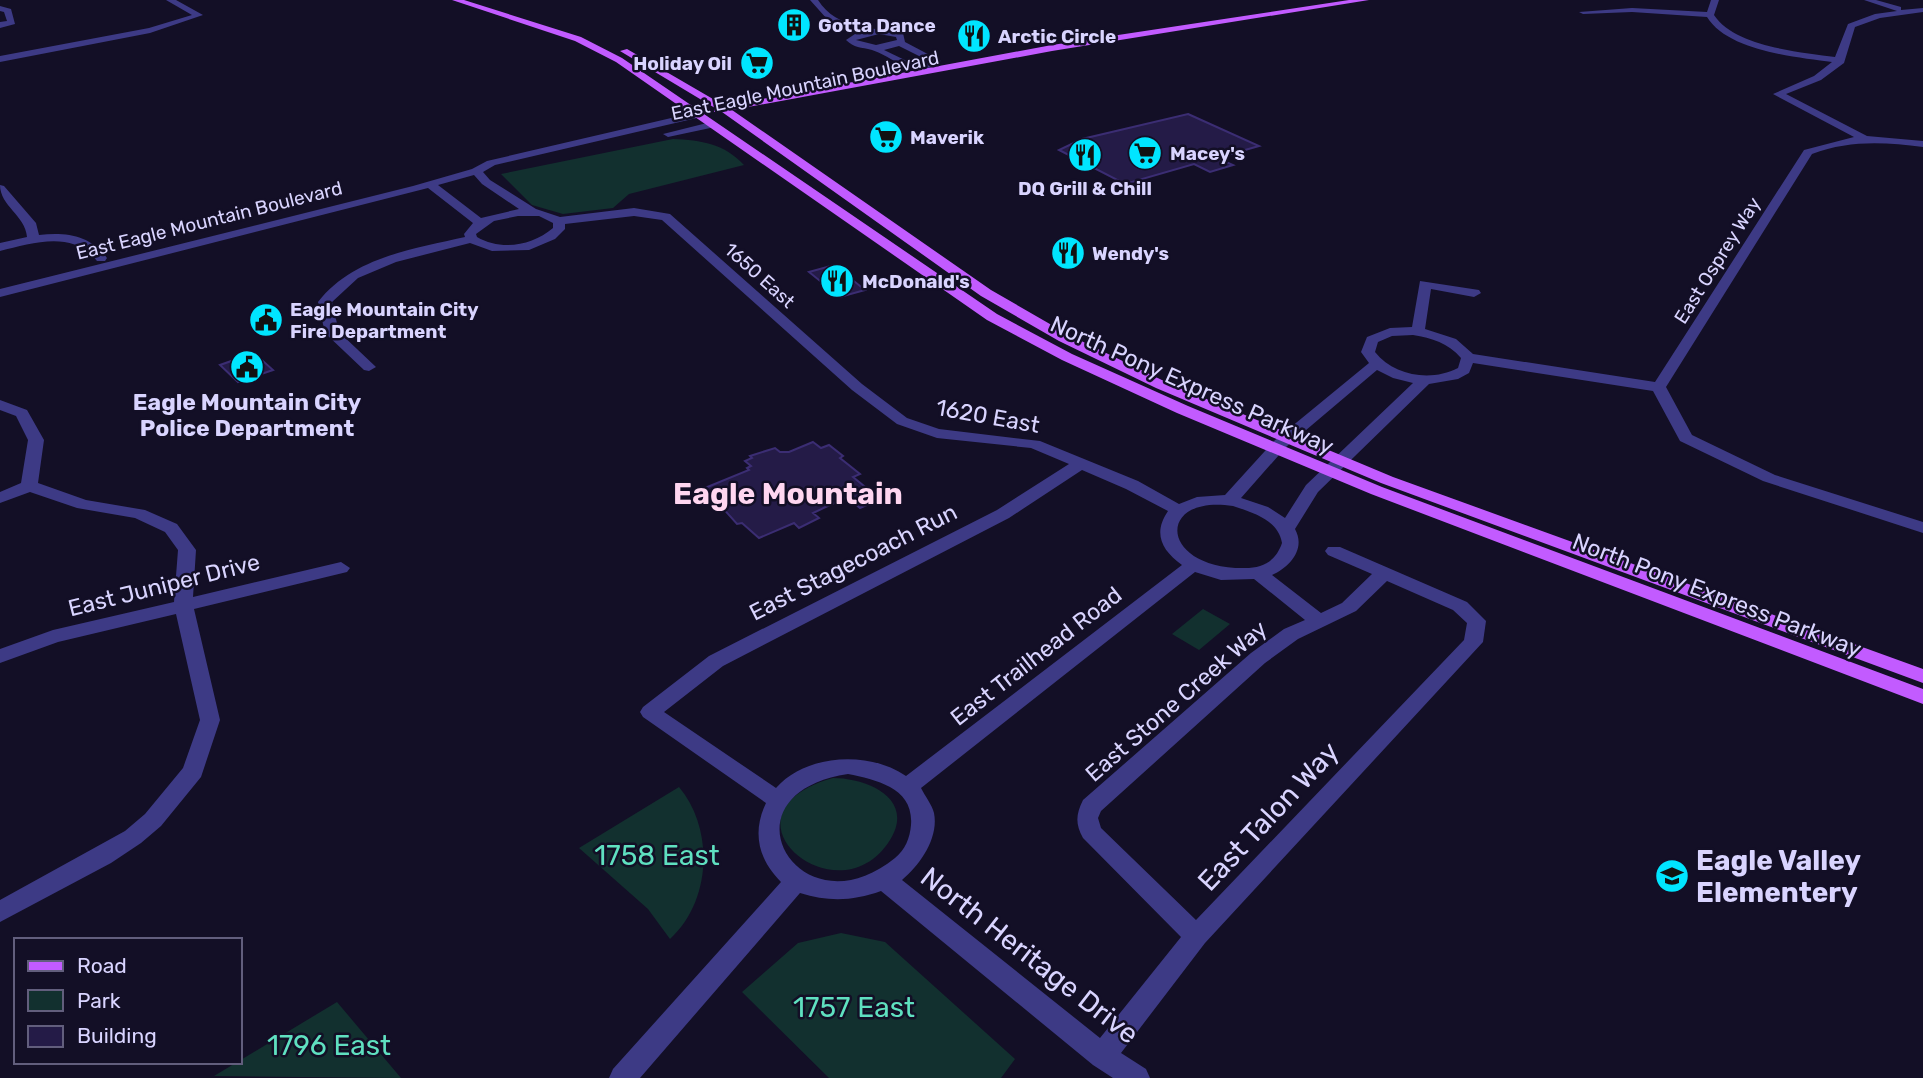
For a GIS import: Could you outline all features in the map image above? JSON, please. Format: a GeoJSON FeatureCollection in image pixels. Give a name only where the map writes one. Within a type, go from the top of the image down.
{"type":"FeatureCollection","features":[{"type":"Feature","properties":{"kind":"main road","name":"North Pony Express Parkway"},"geometry":{"type":"LineString","coordinates":[[456,0],[578,40],[636,70],[711,125],[992,317],[1051,350],[1132,389],[1281,444],[1923,697]]}},
{"type":"Feature","properties":{"kind":"main road","name":"North Pony Express Parkway"},"geometry":{"type":"LineString","coordinates":[[479,0],[587,34],[656,67],[724,109],[1007,305],[1064,338],[1281,444]]}},
{"type":"Feature","properties":{"kind":"main road","name":"East Eagle Mountain Boulevard"},"geometry":{"type":"LineString","coordinates":[[697,115],[930,71],[1121,44],[1142,36],[1364,0]]}},
{"type":"Feature","properties":{"kind":"main road","name":"East Eagle Mountain Boulevard"},"geometry":{"type":"LineString","coordinates":[[711,125],[930,71]]}},
{"type":"Feature","properties":{"kind":"main road","name":"North Pony Express Parkway"},"geometry":{"type":"LineString","coordinates":[[1335,466],[1923,676]]}},
{"type":"Feature","properties":{"kind":"street"},"geometry":{"type":"LineString","coordinates":[[0,59],[149,30],[199,15],[170,0]]}},
{"type":"Feature","properties":{"kind":"street"},"geometry":{"type":"LineString","coordinates":[[814,0],[822,11],[842,23],[867,32],[894,33],[903,38],[900,43]]}},
{"type":"Feature","properties":{"kind":"street"},"geometry":{"type":"LineString","coordinates":[[1710,15],[1715,0]]}},
{"type":"Feature","properties":{"kind":"street"},"geometry":{"type":"LineString","coordinates":[[1868,0],[1923,17]]}},
{"type":"Feature","properties":{"kind":"street"},"geometry":{"type":"LineString","coordinates":[[0,8],[8,11],[12,22],[0,25]]}},
{"type":"Feature","properties":{"kind":"street"},"geometry":{"type":"LineString","coordinates":[[1583,12],[1632,10],[1710,15]]}},
{"type":"Feature","properties":{"kind":"street"},"geometry":{"type":"LineString","coordinates":[[1923,10],[1869,18],[1851,26],[1841,61],[1830,73],[1778,94],[1862,137],[1923,144]]}},
{"type":"Feature","properties":{"kind":"street"},"geometry":{"type":"LineString","coordinates":[[1710,15],[1720,30],[1759,45],[1841,61]]}},
{"type":"Feature","properties":{"kind":"street"},"geometry":{"type":"LineString","coordinates":[[867,32],[850,40],[858,46],[873,47],[900,43],[936,61],[930,71],[906,67],[873,47]]}},
{"type":"Feature","properties":{"kind":"street","name":"East Eagle Mountain Boulevard"},"geometry":{"type":"LineString","coordinates":[[0,293],[476,171],[491,163],[697,115]]}},
{"type":"Feature","properties":{"kind":"street","name":"East Eagle Mountain Boulevard"},"geometry":{"type":"LineString","coordinates":[[476,171],[498,172],[711,125]]}},
{"type":"Feature","properties":{"kind":"street","name":"East Osprey Way"},"geometry":{"type":"LineString","coordinates":[[1659,387],[1808,152],[1830,142],[1862,137]]}},
{"type":"Feature","properties":{"kind":"street"},"geometry":{"type":"LineString","coordinates":[[476,171],[486,182],[532,212]]}},
{"type":"Feature","properties":{"kind":"street","name":"East Eagle Mountain Boulevard"},"geometry":{"type":"LineString","coordinates":[[0,284],[407,183],[428,183]]}},
{"type":"Feature","properties":{"kind":"street"},"geometry":{"type":"LineString","coordinates":[[428,183],[480,223]]}},
{"type":"Feature","properties":{"kind":"street"},"geometry":{"type":"LineString","coordinates":[[0,188],[32,226],[33,239]]}},
{"type":"Feature","properties":{"kind":"street"},"geometry":{"type":"LineString","coordinates":[[369,366],[332,333],[325,302],[332,292],[353,276],[397,258],[472,239],[488,247],[535,250],[555,234],[559,221],[549,215],[532,212],[503,214],[480,223],[470,234],[472,239]]}},
{"type":"Feature","properties":{"kind":"street","name":"1650 East"},"geometry":{"type":"LineString","coordinates":[[559,221],[654,213],[667,217],[838,370]]}},
{"type":"Feature","properties":{"kind":"street"},"geometry":{"type":"LineString","coordinates":[[0,247],[33,239],[83,241],[91,245],[101,258]]}},
{"type":"Feature","properties":{"kind":"street"},"geometry":{"type":"LineString","coordinates":[[1418,332],[1425,284],[1474,293]]}},
{"type":"Feature","properties":{"kind":"street"},"geometry":{"type":"LineString","coordinates":[[1468,358],[1468,365],[1460,374],[1426,379],[1396,373],[1377,363],[1368,352],[1372,340],[1390,332],[1418,332],[1454,344],[1468,358],[1659,387],[1686,438],[1769,478],[1923,528]]}},
{"type":"Feature","properties":{"kind":"street"},"geometry":{"type":"LineString","coordinates":[[1230,500],[1281,444],[1377,363]]}},
{"type":"Feature","properties":{"kind":"street","name":"1620 East"},"geometry":{"type":"LineString","coordinates":[[838,370],[902,421],[937,433],[1034,444],[1132,485],[1178,510]]}},
{"type":"Feature","properties":{"kind":"street"},"geometry":{"type":"LineString","coordinates":[[1286,529],[1312,489],[1426,379]]}},
{"type":"Feature","properties":{"kind":"street"},"geometry":{"type":"LineString","coordinates":[[3,405],[22,413],[36,440],[29,486]]}},
{"type":"Feature","properties":{"kind":"street","name":"East Stagecoach Run"},"geometry":{"type":"LineString","coordinates":[[778,800],[650,712],[716,661],[1003,514],[1082,463]]}},
{"type":"Feature","properties":{"kind":"street"},"geometry":{"type":"LineString","coordinates":[[0,498],[29,486],[83,505],[139,514],[171,528],[187,550],[183,604],[210,720],[204,746],[193,771],[173,797],[133,838],[0,912]]}},
{"type":"Feature","properties":{"kind":"street"},"geometry":{"type":"LineString","coordinates":[[1230,500],[1263,510],[1286,529],[1290,540],[1289,551],[1284,560],[1258,573],[1225,575],[1193,565],[1168,543],[1165,531],[1169,520],[1178,510],[1201,501],[1230,500]]}},
{"type":"Feature","properties":{"kind":"street"},"geometry":{"type":"LineString","coordinates":[[1334,551],[1384,573]]}},
{"type":"Feature","properties":{"kind":"street","name":"East Trailhead Road"},"geometry":{"type":"LineString","coordinates":[[909,786],[1193,565]]}},
{"type":"Feature","properties":{"kind":"street","name":"East Juniper Drive"},"geometry":{"type":"LineString","coordinates":[[0,656],[53,637],[341,568]]}},
{"type":"Feature","properties":{"kind":"street"},"geometry":{"type":"LineString","coordinates":[[1258,573],[1319,621]]}},
{"type":"Feature","properties":{"kind":"street","name":"East Stone Creek Way"},"geometry":{"type":"LineString","coordinates":[[1196,936],[1091,832],[1087,818],[1091,806],[1258,658],[1291,634],[1349,607],[1384,573]]}},
{"type":"Feature","properties":{"kind":"street","name":"East Talon Way"},"geometry":{"type":"LineString","coordinates":[[1102,1056],[1196,936],[1473,642],[1477,621],[1460,606],[1384,573]]}},
{"type":"Feature","properties":{"kind":"street"},"geometry":{"type":"LineString","coordinates":[[869,767],[889,773],[909,786],[921,803],[925,818],[921,844],[902,869],[885,880],[863,888],[836,891],[817,888],[797,880],[781,868],[767,840],[770,815],[778,800],[804,777],[825,769],[869,767]]}},
{"type":"Feature","properties":{"kind":"street"},"geometry":{"type":"LineString","coordinates":[[623,1078],[797,880]]}},
{"type":"Feature","properties":{"kind":"street","name":"North Heritage Drive"},"geometry":{"type":"LineString","coordinates":[[885,880],[1102,1056],[1136,1078]]}},
{"type":"Feature","properties":{"kind":"green space"},"geometry":{"type":"Polygon","coordinates":[[[673,139],[721,148],[744,165],[629,194],[613,208],[563,214],[532,205],[501,174],[673,139]]]}},
{"type":"Feature","properties":{"kind":"green space"},"geometry":{"type":"Polygon","coordinates":[[[1203,609],[1230,624],[1199,650],[1172,634],[1203,609]]]}},
{"type":"Feature","properties":{"kind":"green space"},"geometry":{"type":"Polygon","coordinates":[[[833,778],[859,782],[884,793],[897,813],[890,840],[867,863],[842,870],[816,866],[795,853],[782,835],[782,814],[797,794],[833,778]]]}},
{"type":"Feature","properties":{"kind":"green space","name":"1758 East"},"geometry":{"type":"Polygon","coordinates":[[[679,787],[698,823],[703,843],[703,864],[701,885],[694,905],[684,923],[670,939],[648,909],[579,848],[679,787]]]}},
{"type":"Feature","properties":{"kind":"green space","name":"1757 East"},"geometry":{"type":"Polygon","coordinates":[[[841,933],[885,942],[1015,1059],[1001,1078],[829,1078],[742,992],[798,943],[841,933]]]}},
{"type":"Feature","properties":{"kind":"green space","name":"1796 East"},"geometry":{"type":"Polygon","coordinates":[[[337,1002],[401,1078],[214,1076],[234,1064],[242,1064],[242,1059],[337,1002]]]}},
{"type":"Feature","properties":{"kind":"building","name":"Macey's"},"geometry":{"type":"Polygon","coordinates":[[[1188,114],[1259,146],[1217,158],[1233,165],[1210,172],[1194,164],[1125,184],[1059,150],[1082,139],[1188,114]]]}},
{"type":"Feature","properties":{"kind":"building","name":"McDonald's"},"geometry":{"type":"Polygon","coordinates":[[[834,265],[865,290],[840,297],[809,272],[834,265]]]}},
{"type":"Feature","properties":{"kind":"building","name":"Eagle Mountain City Police Department"},"geometry":{"type":"Polygon","coordinates":[[[254,353],[273,370],[238,382],[220,365],[254,353]]]}},
{"type":"Feature","properties":{"kind":"building"},"geometry":{"type":"Polygon","coordinates":[[[813,442],[821,448],[829,445],[843,456],[840,458],[860,474],[853,477],[880,499],[860,508],[847,497],[813,513],[819,518],[799,528],[794,523],[759,538],[742,523],[737,524],[705,488],[749,470],[747,468],[751,466],[745,461],[752,458],[750,456],[775,448],[780,452],[789,452],[813,442]]]}},
{"type":"Feature","properties":{"kind":"place","name":"Gotta Dance"},"geometry":{"type":"Point","coordinates":[794,25]}},
{"type":"Feature","properties":{"kind":"place","name":"Arctic Circle"},"geometry":{"type":"Point","coordinates":[974,36]}},
{"type":"Feature","properties":{"kind":"place","name":"Holiday Oil"},"geometry":{"type":"Point","coordinates":[757,63]}},
{"type":"Feature","properties":{"kind":"place","name":"Maverik"},"geometry":{"type":"Point","coordinates":[886,137]}},
{"type":"Feature","properties":{"kind":"place","name":"Macey's"},"geometry":{"type":"Point","coordinates":[1145,153]}},
{"type":"Feature","properties":{"kind":"place","name":"DQ Grill & Chill"},"geometry":{"type":"Point","coordinates":[1085,155]}},
{"type":"Feature","properties":{"kind":"place","name":"Wendy's"},"geometry":{"type":"Point","coordinates":[1068,253]}},
{"type":"Feature","properties":{"kind":"place","name":"McDonald's"},"geometry":{"type":"Point","coordinates":[837,281]}},
{"type":"Feature","properties":{"kind":"place","name":"Eagle Mountain City Fire Department"},"geometry":{"type":"Point","coordinates":[266,320]}},
{"type":"Feature","properties":{"kind":"place","name":"Eagle Mountain City Police Department"},"geometry":{"type":"Point","coordinates":[247,367]}},
{"type":"Feature","properties":{"kind":"place","name":"Eagle Valley Elementery"},"geometry":{"type":"Point","coordinates":[1672,876]}},
{"type":"Feature","properties":{"kind":"district","name":"Eagle Mountain"},"geometry":{"type":"Point","coordinates":[788,494]}}]}
